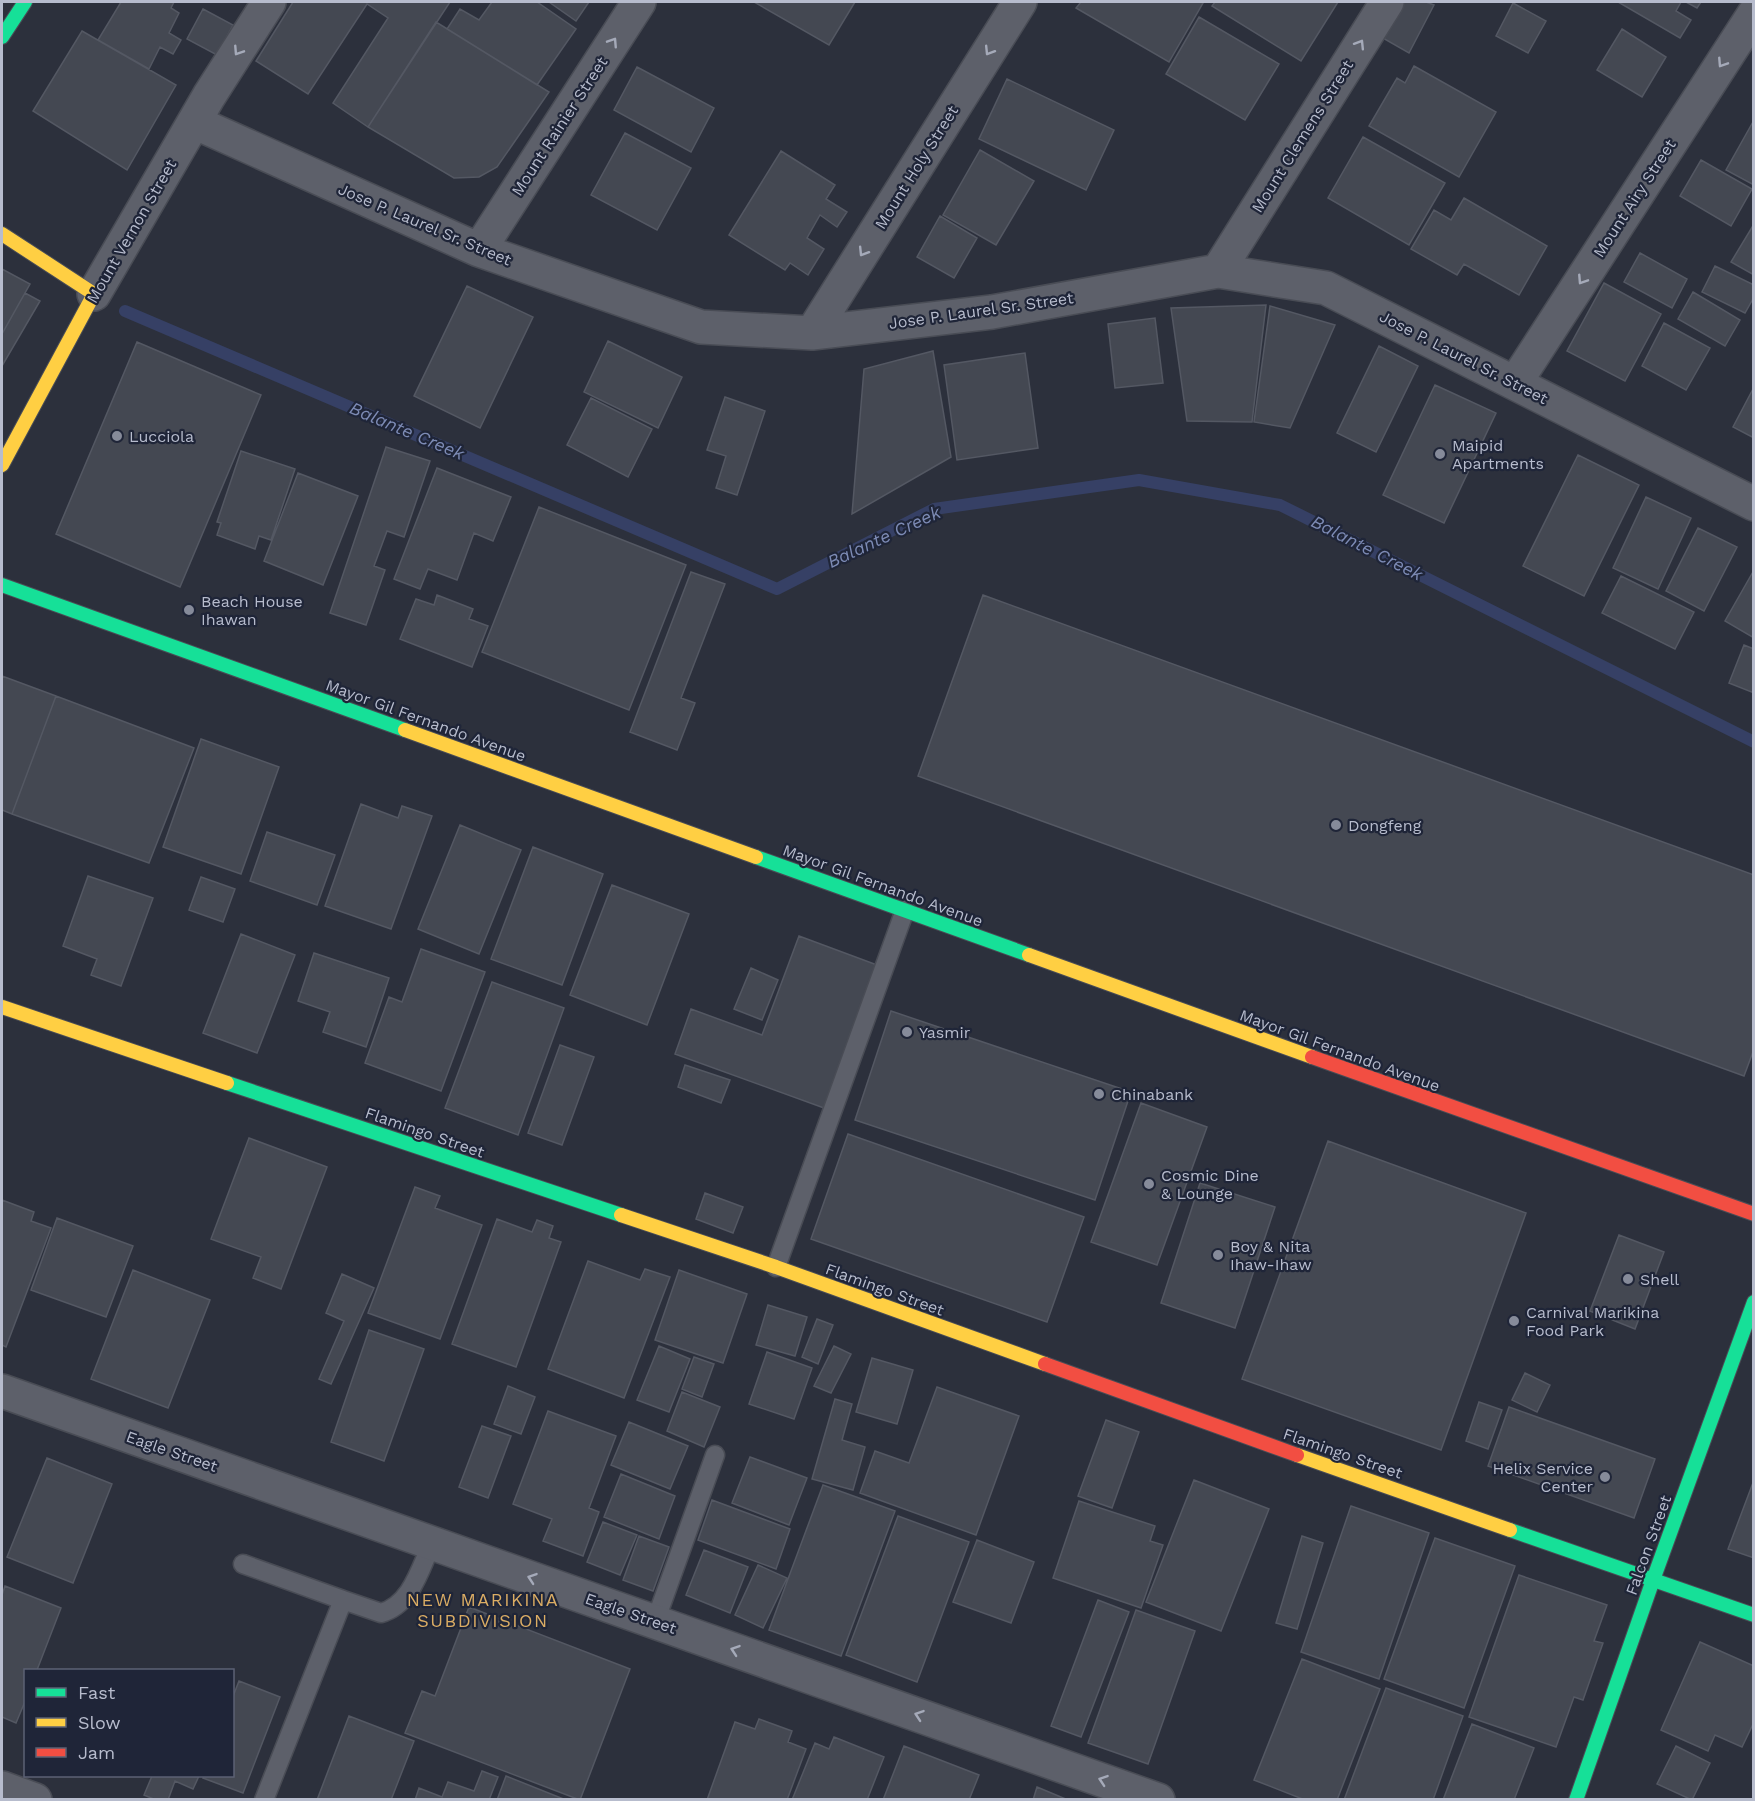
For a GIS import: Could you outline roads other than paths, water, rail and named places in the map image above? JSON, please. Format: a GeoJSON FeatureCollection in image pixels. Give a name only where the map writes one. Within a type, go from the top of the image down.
{"type":"FeatureCollection","features":[{"type":"Feature","properties":{"kind":"street"},"geometry":{"type":"LineString","coordinates":[[2,37],[25,2]]}},
{"type":"Feature","properties":{"kind":"street","name":"Mount Vernon Street"},"geometry":{"type":"LineString","coordinates":[[2,465],[94,294],[194,122],[269,2]]}},
{"type":"Feature","properties":{"kind":"street","name":"Mount Rainier Street"},"geometry":{"type":"LineString","coordinates":[[479,250],[639,2]]}},
{"type":"Feature","properties":{"kind":"street","name":"Mount Holy Street"},"geometry":{"type":"LineString","coordinates":[[812,333],[1020,2]]}},
{"type":"Feature","properties":{"kind":"street","name":"Mount Clemens Street"},"geometry":{"type":"LineString","coordinates":[[1218,271],[1386,2]]}},
{"type":"Feature","properties":{"kind":"street","name":"Mount Airy Street"},"geometry":{"type":"LineString","coordinates":[[1515,383],[1754,14]]}},
{"type":"Feature","properties":{"kind":"street","name":"Jose P. Laurel Sr. Street"},"geometry":{"type":"LineString","coordinates":[[194,122],[479,250],[701,327],[812,333],[992,312],[1218,271],[1326,288],[1754,504]]}},
{"type":"Feature","properties":{"kind":"street"},"geometry":{"type":"LineString","coordinates":[[2,234],[94,294]]}},
{"type":"Feature","properties":{"kind":"street","name":"Mayor Gil Fernando Avenue"},"geometry":{"type":"LineString","coordinates":[[2,585],[1589,1157],[1754,1214]]}},
{"type":"Feature","properties":{"kind":"street","name":"Flamingo Street"},"geometry":{"type":"LineString","coordinates":[[2,1007],[776,1267],[1221,1428],[1754,1616]]}},
{"type":"Feature","properties":{"kind":"street","name":"Falcon Street"},"geometry":{"type":"LineString","coordinates":[[1576,1800],[1754,1302]]}},
{"type":"Feature","properties":{"kind":"street","name":"Eagle Street"},"geometry":{"type":"LineString","coordinates":[[2,1391],[1158,1800]]}},
{"type":"Feature","properties":{"kind":"street"},"geometry":{"type":"LineString","coordinates":[[2,1788],[35,1800]]}},
{"type":"Feature","properties":{"kind":"lane"},"geometry":{"type":"LineString","coordinates":[[776,1267],[905,910]]}},
{"type":"Feature","properties":{"kind":"lane"},"geometry":{"type":"LineString","coordinates":[[655,1622],[715,1455]]}},
{"type":"Feature","properties":{"kind":"lane"},"geometry":{"type":"LineString","coordinates":[[243,1564],[381,1614],[400,1605],[412,1587],[432,1543]]}},
{"type":"Feature","properties":{"kind":"lane"},"geometry":{"type":"LineString","coordinates":[[264,1800],[343,1600]]}},
{"type":"Feature","properties":{"kind":"waterway","name":"Balante Creek"},"geometry":{"type":"LineString","coordinates":[[125,311],[777,589],[934,509],[1139,480],[1280,505],[1754,742]]}},
{"type":"Feature","properties":{"kind":"place","name":"Lucciola"},"geometry":{"type":"Point","coordinates":[117,436]}},
{"type":"Feature","properties":{"kind":"place","name":"Maipid Apartments"},"geometry":{"type":"Point","coordinates":[1440,454]}},
{"type":"Feature","properties":{"kind":"place","name":"Beach House Ihawan"},"geometry":{"type":"Point","coordinates":[189,610]}},
{"type":"Feature","properties":{"kind":"place","name":"Dongfeng"},"geometry":{"type":"Point","coordinates":[1336,825]}},
{"type":"Feature","properties":{"kind":"place","name":"Yasmir"},"geometry":{"type":"Point","coordinates":[907,1032]}},
{"type":"Feature","properties":{"kind":"place","name":"Chinabank"},"geometry":{"type":"Point","coordinates":[1099,1094]}},
{"type":"Feature","properties":{"kind":"place","name":"Cosmic Dine & Lounge"},"geometry":{"type":"Point","coordinates":[1149,1184]}},
{"type":"Feature","properties":{"kind":"place","name":"Boy & Nita Ihaw-Ihaw"},"geometry":{"type":"Point","coordinates":[1218,1255]}},
{"type":"Feature","properties":{"kind":"place","name":"Shell"},"geometry":{"type":"Point","coordinates":[1628,1279]}},
{"type":"Feature","properties":{"kind":"place","name":"Carnival Marikina Food Park"},"geometry":{"type":"Point","coordinates":[1514,1321]}},
{"type":"Feature","properties":{"kind":"place","name":"Helix Service Center"},"geometry":{"type":"Point","coordinates":[1605,1477]}},
{"type":"Feature","properties":{"kind":"district","name":"NEW MARIKINA SUBDIVISION"},"geometry":{"type":"Point","coordinates":[483,1610]}}]}
